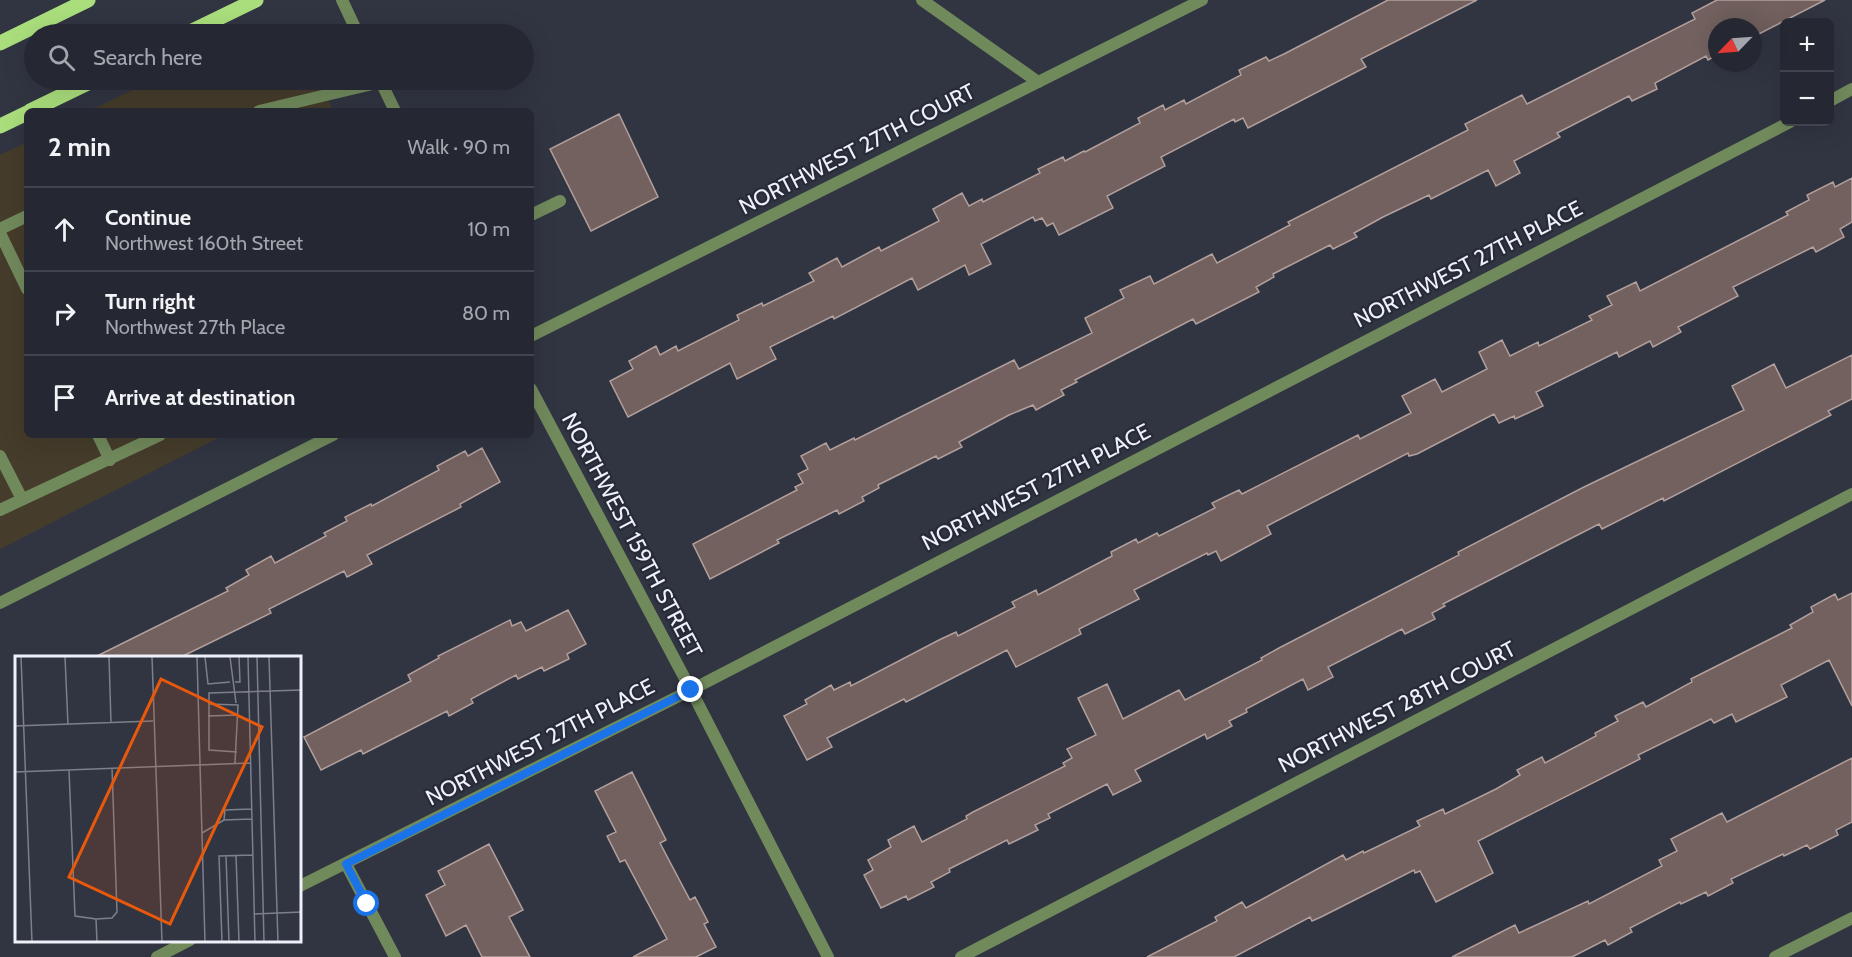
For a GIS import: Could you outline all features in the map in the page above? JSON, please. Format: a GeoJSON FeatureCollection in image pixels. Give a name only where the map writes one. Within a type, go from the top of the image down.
{"type":"FeatureCollection","features":[{"type":"Feature","properties":{"kind":"main road"},"geometry":{"type":"LineString","coordinates":[[39,24],[88,0]]}},
{"type":"Feature","properties":{"kind":"main road"},"geometry":{"type":"LineString","coordinates":[[207,24],[256,0]]}},
{"type":"Feature","properties":{"kind":"main road"},"geometry":{"type":"LineString","coordinates":[[0,43],[24,31]]}},
{"type":"Feature","properties":{"kind":"main road"},"geometry":{"type":"LineString","coordinates":[[37,108],[74,90]]}},
{"type":"Feature","properties":{"kind":"main road"},"geometry":{"type":"LineString","coordinates":[[0,126],[24,114]]}},
{"type":"Feature","properties":{"kind":"street"},"geometry":{"type":"LineString","coordinates":[[342,0],[353,24]]}},
{"type":"Feature","properties":{"kind":"street"},"geometry":{"type":"LineString","coordinates":[[922,0],[1038,82]]}},
{"type":"Feature","properties":{"kind":"street","name":"NORTHWEST 27TH COURT"},"geometry":{"type":"LineString","coordinates":[[534,334],[1202,0]]}},
{"type":"Feature","properties":{"kind":"street"},"geometry":{"type":"LineString","coordinates":[[1834,99],[1852,89]]}},
{"type":"Feature","properties":{"kind":"street"},"geometry":{"type":"LineString","coordinates":[[285,108],[348,90]]}},
{"type":"Feature","properties":{"kind":"street"},"geometry":{"type":"LineString","coordinates":[[384,90],[394,108]]}},
{"type":"Feature","properties":{"kind":"street","name":"NORTHWEST 27TH PLACE"},"geometry":{"type":"LineString","coordinates":[[302,885],[691,690],[1782,126]]}},
{"type":"Feature","properties":{"kind":"street"},"geometry":{"type":"LineString","coordinates":[[534,214],[560,201]]}},
{"type":"Feature","properties":{"kind":"street"},"geometry":{"type":"LineString","coordinates":[[24,218],[0,231],[24,283]]}},
{"type":"Feature","properties":{"kind":"street","name":"NORTHWEST 159TH STREET"},"geometry":{"type":"LineString","coordinates":[[534,395],[691,690],[828,957]]}},
{"type":"Feature","properties":{"kind":"street"},"geometry":{"type":"LineString","coordinates":[[99,438],[110,460]]}},
{"type":"Feature","properties":{"kind":"street"},"geometry":{"type":"LineString","coordinates":[[0,510],[154,438]]}},
{"type":"Feature","properties":{"kind":"street"},"geometry":{"type":"LineString","coordinates":[[0,603],[327,438]]}},
{"type":"Feature","properties":{"kind":"street"},"geometry":{"type":"LineString","coordinates":[[0,456],[22,499]]}},
{"type":"Feature","properties":{"kind":"street","name":"NORTHWEST 28TH COURT"},"geometry":{"type":"LineString","coordinates":[[961,957],[1852,494]]}},
{"type":"Feature","properties":{"kind":"street"},"geometry":{"type":"LineString","coordinates":[[346,864],[395,957]]}},
{"type":"Feature","properties":{"kind":"street"},"geometry":{"type":"LineString","coordinates":[[1775,957],[1852,918]]}},
{"type":"Feature","properties":{"kind":"street"},"geometry":{"type":"LineString","coordinates":[[157,957],[186,942]]}},
{"type":"Feature","properties":{"kind":"shaded area"},"geometry":{"type":"Polygon","coordinates":[[[132,90],[322,90],[332,108],[95,108],[132,90]]]}},
{"type":"Feature","properties":{"kind":"shaded area"},"geometry":{"type":"Polygon","coordinates":[[[24,143],[24,438],[218,438],[0,549],[0,155],[24,143]]]}},
{"type":"Feature","properties":{"kind":"building"},"geometry":{"type":"Polygon","coordinates":[[[1388,0],[1477,0],[1361,59],[1366,67],[1248,128],[1243,118],[1235,122],[1234,119],[1161,157],[1165,166],[1107,196],[1113,208],[1059,235],[1053,223],[1047,226],[1042,218],[1035,221],[1033,217],[981,244],[991,264],[969,275],[965,265],[918,290],[912,278],[834,319],[833,316],[770,347],[776,359],[737,379],[730,363],[628,417],[610,381],[633,369],[629,361],[656,346],[660,355],[676,346],[678,351],[739,320],[737,315],[762,303],[763,306],[814,281],[809,273],[837,258],[842,267],[879,247],[881,251],[939,221],[933,209],[962,193],[969,206],[982,199],[983,202],[1040,173],[1038,169],[1063,157],[1065,161],[1085,152],[1140,123],[1138,118],[1163,105],[1165,110],[1184,100],[1186,104],[1241,75],[1239,70],[1266,57],[1269,61],[1284,54],[1388,0]]]}},
{"type":"Feature","properties":{"kind":"building"},"geometry":{"type":"Polygon","coordinates":[[[1717,0],[1825,0],[1790,18],[1780,18],[1780,23],[1762,32],[1762,18],[1708,18],[1708,60],[1706,56],[1655,83],[1657,89],[1632,101],[1629,96],[1557,133],[1560,137],[1514,161],[1520,173],[1496,186],[1488,170],[1431,199],[1429,195],[1383,217],[1354,233],[1357,237],[1333,249],[1330,245],[1273,274],[1274,277],[1256,287],[1259,292],[1196,324],[1193,319],[1075,380],[1077,382],[1061,390],[1064,395],[1036,410],[1033,405],[1009,415],[959,442],[962,447],[938,459],[936,456],[878,485],[879,488],[862,497],[864,501],[839,514],[837,510],[777,540],[779,543],[710,579],[693,544],[797,490],[795,487],[803,483],[798,474],[808,469],[801,456],[826,443],[830,450],[854,438],[855,440],[1014,360],[1019,369],[1092,333],[1085,318],[1124,298],[1120,290],[1150,276],[1154,284],[1212,254],[1217,263],[1290,225],[1288,222],[1468,130],[1465,124],[1522,95],[1527,104],[1695,19],[1692,13],[1717,0]]]}},
{"type":"Feature","properties":{"kind":"building"},"geometry":{"type":"Polygon","coordinates":[[[619,114],[658,197],[591,231],[550,149],[619,114]]]}},
{"type":"Feature","properties":{"kind":"building"},"geometry":{"type":"Polygon","coordinates":[[[1852,178],[1852,222],[1840,229],[1844,237],[1816,252],[1813,247],[1733,287],[1738,296],[1678,327],[1681,332],[1653,347],[1650,341],[1619,357],[1617,352],[1536,392],[1543,406],[1515,419],[1514,416],[1499,423],[1494,414],[1417,454],[1409,456],[1408,453],[1267,526],[1271,534],[1221,561],[1216,551],[1208,555],[1207,553],[1134,590],[1139,599],[1079,629],[1081,634],[1016,667],[1007,650],[906,702],[904,699],[827,738],[832,747],[807,760],[784,716],[807,704],[805,700],[831,685],[834,690],[850,682],[851,686],[939,640],[956,632],[958,636],[1015,607],[1012,602],[1036,590],[1038,595],[1112,556],[1111,552],[1136,539],[1138,543],[1157,533],[1159,536],[1215,508],[1212,503],[1239,490],[1242,494],[1358,435],[1360,439],[1411,413],[1402,396],[1435,379],[1442,392],[1487,369],[1479,352],[1502,340],[1510,356],[1538,342],[1539,346],[1592,320],[1589,316],[1612,305],[1607,296],[1636,282],[1640,291],[1788,215],[1786,212],[1809,200],[1807,195],[1833,182],[1835,187],[1852,178]]]}},
{"type":"Feature","properties":{"kind":"building"},"geometry":{"type":"Polygon","coordinates":[[[1852,355],[1852,399],[1828,411],[1831,415],[1664,501],[1663,498],[1602,529],[1599,524],[1443,604],[1445,606],[1432,613],[1435,619],[1405,634],[1402,629],[1328,667],[1333,677],[1308,690],[1303,679],[1246,709],[1247,712],[1229,721],[1232,726],[1207,739],[1205,734],[1135,770],[1141,781],[1113,795],[1107,784],[1048,814],[1050,818],[1035,825],[1038,830],[1009,844],[1007,840],[949,869],[950,872],[931,882],[934,887],[908,900],[906,896],[881,908],[864,875],[873,870],[868,860],[891,847],[888,840],[914,826],[922,842],[967,819],[966,816],[973,812],[1065,766],[1063,763],[1072,758],[1067,749],[1096,735],[1078,698],[1107,684],[1123,719],[1179,690],[1185,700],[1262,660],[1261,658],[1279,648],[1459,555],[1458,552],[1584,487],[1744,410],[1732,386],[1774,364],[1786,388],[1852,355]]]}},
{"type":"Feature","properties":{"kind":"building"},"geometry":{"type":"Polygon","coordinates":[[[482,448],[500,482],[460,504],[461,507],[367,555],[372,564],[347,577],[344,571],[269,609],[271,613],[183,656],[97,656],[228,591],[226,588],[249,575],[246,570],[271,556],[275,563],[326,536],[324,533],[347,521],[345,517],[371,504],[372,506],[439,470],[437,466],[465,451],[468,456],[482,448]]]}},
{"type":"Feature","properties":{"kind":"building"},"geometry":{"type":"Polygon","coordinates":[[[1852,593],[1852,706],[1829,660],[1781,685],[1787,697],[1736,722],[1732,714],[1714,723],[1711,719],[1638,755],[1640,759],[1478,841],[1493,873],[1436,902],[1420,871],[1415,873],[1414,870],[1321,917],[1312,921],[1310,917],[1234,957],[1147,957],[1217,921],[1215,917],[1242,902],[1246,908],[1343,855],[1346,860],[1363,851],[1364,853],[1420,826],[1417,821],[1443,809],[1445,814],[1496,789],[1520,775],[1517,770],[1542,757],[1545,763],[1596,736],[1595,733],[1618,721],[1615,716],[1643,702],[1646,707],[1692,682],[1691,679],[1792,628],[1790,625],[1813,612],[1811,607],[1835,594],[1838,600],[1852,593]]]}},
{"type":"Feature","properties":{"kind":"building"},"geometry":{"type":"Polygon","coordinates":[[[568,610],[586,644],[567,654],[569,659],[544,671],[542,667],[518,679],[516,675],[471,699],[473,703],[449,716],[447,711],[363,754],[361,750],[321,770],[304,737],[411,681],[408,675],[439,658],[438,656],[510,620],[512,626],[521,622],[526,631],[568,610]]]}},
{"type":"Feature","properties":{"kind":"building"},"geometry":{"type":"Polygon","coordinates":[[[1852,758],[1852,822],[1836,830],[1838,835],[1810,849],[1807,845],[1784,856],[1783,854],[1731,879],[1733,883],[1708,896],[1706,892],[1681,904],[1680,902],[1630,928],[1632,932],[1608,945],[1605,940],[1572,957],[1452,957],[1515,925],[1519,933],[1588,901],[1589,904],[1662,866],[1659,860],[1677,851],[1671,839],[1722,813],[1727,822],[1852,758]]]}},
{"type":"Feature","properties":{"kind":"building"},"geometry":{"type":"Polygon","coordinates":[[[632,772],[666,840],[660,843],[690,900],[695,897],[708,922],[704,924],[716,947],[696,957],[633,957],[667,939],[625,860],[620,862],[607,836],[616,832],[595,791],[632,772]]]}},
{"type":"Feature","properties":{"kind":"building"},"geometry":{"type":"Polygon","coordinates":[[[489,844],[523,910],[509,917],[530,957],[482,957],[466,925],[446,936],[426,895],[445,885],[438,871],[489,844]]]}},
{"type":"Feature","properties":{"kind":"route"},"geometry":{"type":"LineString","coordinates":[[367,904],[346,864],[691,690]]}}]}
